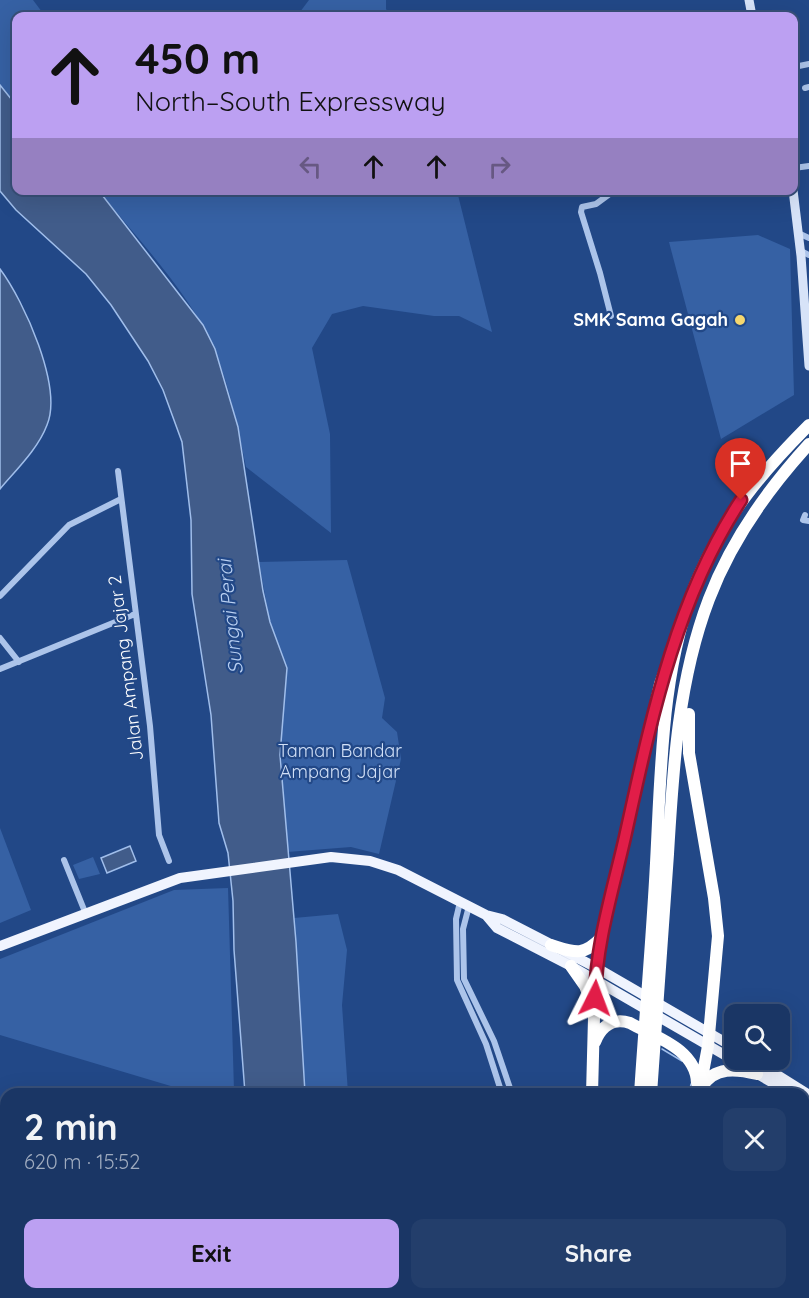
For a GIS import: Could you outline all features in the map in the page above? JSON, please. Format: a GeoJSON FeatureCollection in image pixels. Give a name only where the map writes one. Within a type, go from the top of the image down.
{"type":"FeatureCollection","features":[{"type":"Feature","properties":{"kind":"highway"},"geometry":{"type":"LineString","coordinates":[[592,1088],[596,974],[602,937],[660,684],[699,576],[725,524],[762,473],[809,425]]}},
{"type":"Feature","properties":{"kind":"highway"},"geometry":{"type":"LineString","coordinates":[[666,786],[697,635],[724,565],[772,486],[809,444]]}},
{"type":"Feature","properties":{"kind":"highway"},"geometry":{"type":"LineString","coordinates":[[650,1088],[648,1064],[671,678],[681,627]]}},
{"type":"Feature","properties":{"kind":"highway"},"geometry":{"type":"LineString","coordinates":[[697,635],[688,745],[716,919],[718,952],[708,1046],[700,1088]]}},
{"type":"Feature","properties":{"kind":"highway"},"geometry":{"type":"LineString","coordinates":[[551,945],[573,952],[583,951],[591,949],[602,937]]}},
{"type":"Feature","properties":{"kind":"highway"},"geometry":{"type":"LineString","coordinates":[[571,966],[585,986],[595,1015]]}},
{"type":"Feature","properties":{"kind":"highway"},"geometry":{"type":"LineString","coordinates":[[594,1043],[606,1025],[620,1020],[630,1023],[688,1057],[696,1070],[698,1088]]}},
{"type":"Feature","properties":{"kind":"highway"},"geometry":{"type":"LineString","coordinates":[[642,1088],[648,1064]]}},
{"type":"Feature","properties":{"kind":"highway"},"geometry":{"type":"LineString","coordinates":[[702,1088],[708,1078],[720,1071],[736,1070],[757,1074]]}},
{"type":"Feature","properties":{"kind":"main road"},"geometry":{"type":"LineString","coordinates":[[0,945],[172,880],[331,857],[370,861],[398,870],[551,945],[708,1046],[782,1088]]}},
{"type":"Feature","properties":{"kind":"main road"},"geometry":{"type":"LineString","coordinates":[[486,915],[497,928],[571,966],[596,974],[724,1042]]}},
{"type":"Feature","properties":{"kind":"main road"},"geometry":{"type":"LineString","coordinates":[[769,1070],[798,1088]]}},
{"type":"Feature","properties":{"kind":"street"},"geometry":{"type":"LineString","coordinates":[[608,195],[596,204],[582,207],[580,212],[611,315]]}},
{"type":"Feature","properties":{"kind":"street"},"geometry":{"type":"LineString","coordinates":[[794,195],[798,233],[805,253],[804,287],[809,366]]}},
{"type":"Feature","properties":{"kind":"street"},"geometry":{"type":"LineString","coordinates":[[798,233],[809,238]]}},
{"type":"Feature","properties":{"kind":"street","name":"Jalan Ampang Jajar 2"},"geometry":{"type":"LineString","coordinates":[[118,471],[159,835],[169,861]]}},
{"type":"Feature","properties":{"kind":"street"},"geometry":{"type":"LineString","coordinates":[[0,596],[69,525],[121,499]]}},
{"type":"Feature","properties":{"kind":"street"},"geometry":{"type":"LineString","coordinates":[[0,669],[135,614]]}},
{"type":"Feature","properties":{"kind":"street"},"geometry":{"type":"LineString","coordinates":[[0,638],[19,662]]}},
{"type":"Feature","properties":{"kind":"street"},"geometry":{"type":"LineString","coordinates":[[64,860],[85,912]]}},
{"type":"Feature","properties":{"kind":"street"},"geometry":{"type":"LineString","coordinates":[[465,904],[464,979],[509,1088]]}},
{"type":"Feature","properties":{"kind":"street"},"geometry":{"type":"LineString","coordinates":[[465,904],[456,919],[457,980],[490,1042],[501,1088]]}},
{"type":"Feature","properties":{"kind":"green space"},"geometry":{"type":"Polygon","coordinates":[[[0,0],[33,0],[42,12],[12,12],[12,100],[0,85],[0,0]]]}},
{"type":"Feature","properties":{"kind":"green space"},"geometry":{"type":"Polygon","coordinates":[[[309,0],[386,0],[388,12],[300,12],[309,0]]]}},
{"type":"Feature","properties":{"kind":"green space"},"geometry":{"type":"Polygon","coordinates":[[[102,195],[458,195],[492,332],[459,316],[434,316],[363,306],[332,314],[312,348],[330,434],[331,533],[246,467],[237,423],[215,351],[193,310],[163,268],[102,195]]]}},
{"type":"Feature","properties":{"kind":"green space","name":"SMK Sama Gagah"},"geometry":{"type":"Polygon","coordinates":[[[758,235],[790,249],[794,395],[721,439],[669,242],[758,235]]]}},
{"type":"Feature","properties":{"kind":"green space","name":"Taman Bandar Ampang Jajar"},"geometry":{"type":"Polygon","coordinates":[[[347,560],[385,698],[382,718],[397,732],[401,759],[379,854],[351,847],[287,852],[280,735],[287,668],[270,622],[259,562],[347,560]]]}},
{"type":"Feature","properties":{"kind":"green space"},"geometry":{"type":"Polygon","coordinates":[[[0,828],[31,910],[0,923],[0,828]]]}},
{"type":"Feature","properties":{"kind":"green space"},"geometry":{"type":"Polygon","coordinates":[[[93,857],[100,874],[79,879],[73,865],[93,857]]]}},
{"type":"Feature","properties":{"kind":"green space"},"geometry":{"type":"Polygon","coordinates":[[[228,888],[234,1088],[174,1087],[0,1035],[0,959],[174,890],[228,888]]]}},
{"type":"Feature","properties":{"kind":"green space"},"geometry":{"type":"Polygon","coordinates":[[[338,914],[347,950],[342,1005],[348,1088],[305,1088],[294,918],[338,914]]]}},
{"type":"Feature","properties":{"kind":"water","name":"Sungai Perai"},"geometry":{"type":"Polygon","coordinates":[[[0,85],[12,100],[12,195],[102,195],[203,325],[215,349],[238,427],[263,591],[270,622],[287,668],[280,755],[296,942],[305,1088],[245,1088],[234,950],[233,901],[228,853],[219,823],[211,715],[192,594],[191,520],[182,442],[163,390],[148,361],[111,305],[86,274],[16,210],[0,191],[0,85]]]}},
{"type":"Feature","properties":{"kind":"water"},"geometry":{"type":"Polygon","coordinates":[[[0,269],[10,283],[30,322],[45,367],[50,389],[51,409],[47,425],[38,442],[0,489],[0,269]]]}},
{"type":"Feature","properties":{"kind":"water"},"geometry":{"type":"Polygon","coordinates":[[[130,846],[136,861],[107,873],[101,858],[130,846]]]}},
{"type":"Feature","properties":{"kind":"waterway"},"geometry":{"type":"LineString","coordinates":[[662,1049],[682,1061]]}},
{"type":"Feature","properties":{"kind":"waterway"},"geometry":{"type":"LineString","coordinates":[[690,1088],[691,1084]]}},
{"type":"Feature","properties":{"kind":"place","name":"SMK Sama Gagah"},"geometry":{"type":"Point","coordinates":[740,320]}},
{"type":"Feature","properties":{"kind":"route"},"geometry":{"type":"LineString","coordinates":[[595,998],[595,980],[602,937],[660,684],[699,576],[725,524],[741,500]]}}]}
